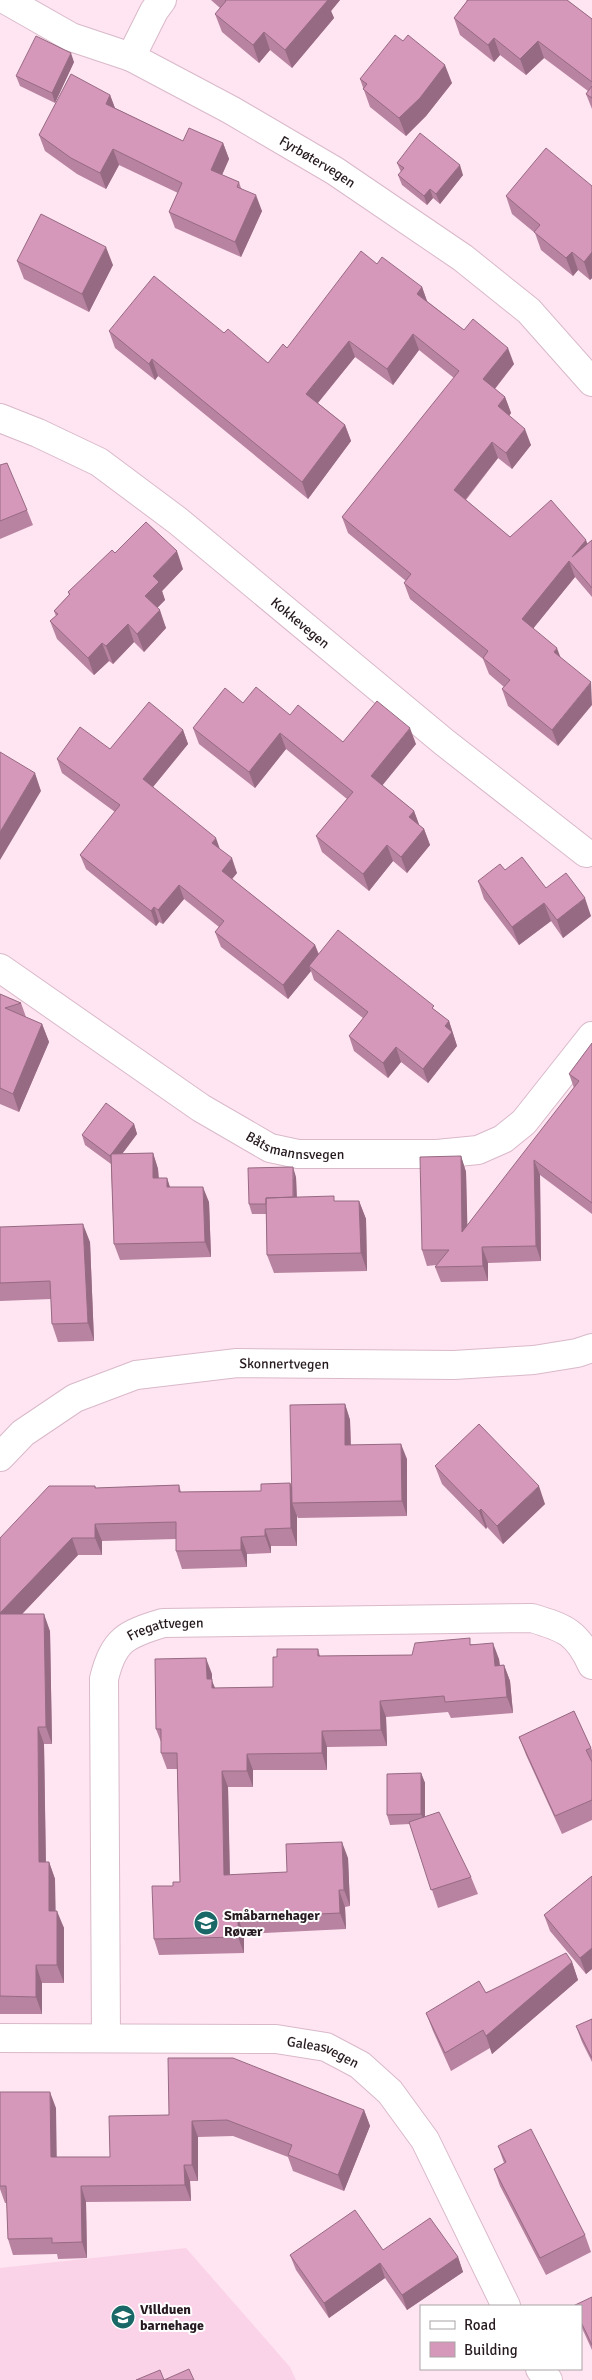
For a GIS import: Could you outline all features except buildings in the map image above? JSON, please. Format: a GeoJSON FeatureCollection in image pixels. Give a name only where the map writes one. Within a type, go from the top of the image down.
{"type":"FeatureCollection","features":[{"type":"Feature","properties":{"kind":"street","name":"Fyrbøtervegen"},"geometry":{"type":"LineString","coordinates":[[6,0],[72,38],[131,57],[231,110],[335,171],[463,258],[529,311],[592,382]]}},
{"type":"Feature","properties":{"kind":"street"},"geometry":{"type":"LineString","coordinates":[[131,57],[154,11],[162,0]]}},
{"type":"Feature","properties":{"kind":"street","name":"Kokkevegen"},"geometry":{"type":"LineString","coordinates":[[0,418],[38,433],[99,462],[178,521],[444,742],[590,853]]}},
{"type":"Feature","properties":{"kind":"street","name":"Båtsmannsvegen"},"geometry":{"type":"LineString","coordinates":[[0,968],[201,1108],[270,1148],[298,1154],[438,1154],[478,1150],[503,1140],[524,1122],[592,1036]]}},
{"type":"Feature","properties":{"kind":"street","name":"Skonnertvegen"},"geometry":{"type":"LineString","coordinates":[[0,1456],[22,1434],[75,1398],[136,1375],[237,1363],[454,1365],[525,1361],[577,1354],[592,1348]]}},
{"type":"Feature","properties":{"kind":"street","name":"Fregattvegen"},"geometry":{"type":"LineString","coordinates":[[106,2038],[104,1680],[109,1658],[120,1642],[137,1631],[163,1623],[532,1618],[562,1627],[583,1646],[592,1665]]}},
{"type":"Feature","properties":{"kind":"street","name":"Galeasvegen"},"geometry":{"type":"LineString","coordinates":[[0,2038],[276,2039],[326,2047],[360,2065],[390,2092],[425,2140],[506,2305]]}},
{"type":"Feature","properties":{"kind":"shaded area","name":"Villduen barnehage"},"geometry":{"type":"Polygon","coordinates":[[[186,2248],[290,2367],[296,2380],[0,2380],[0,2268],[186,2248]]]}},
{"type":"Feature","properties":{"kind":"place","name":"Småbarnehager Røvær"},"geometry":{"type":"Point","coordinates":[206,1923]}},
{"type":"Feature","properties":{"kind":"place","name":"Villduen barnehage"},"geometry":{"type":"Point","coordinates":[123,2317]}}]}
